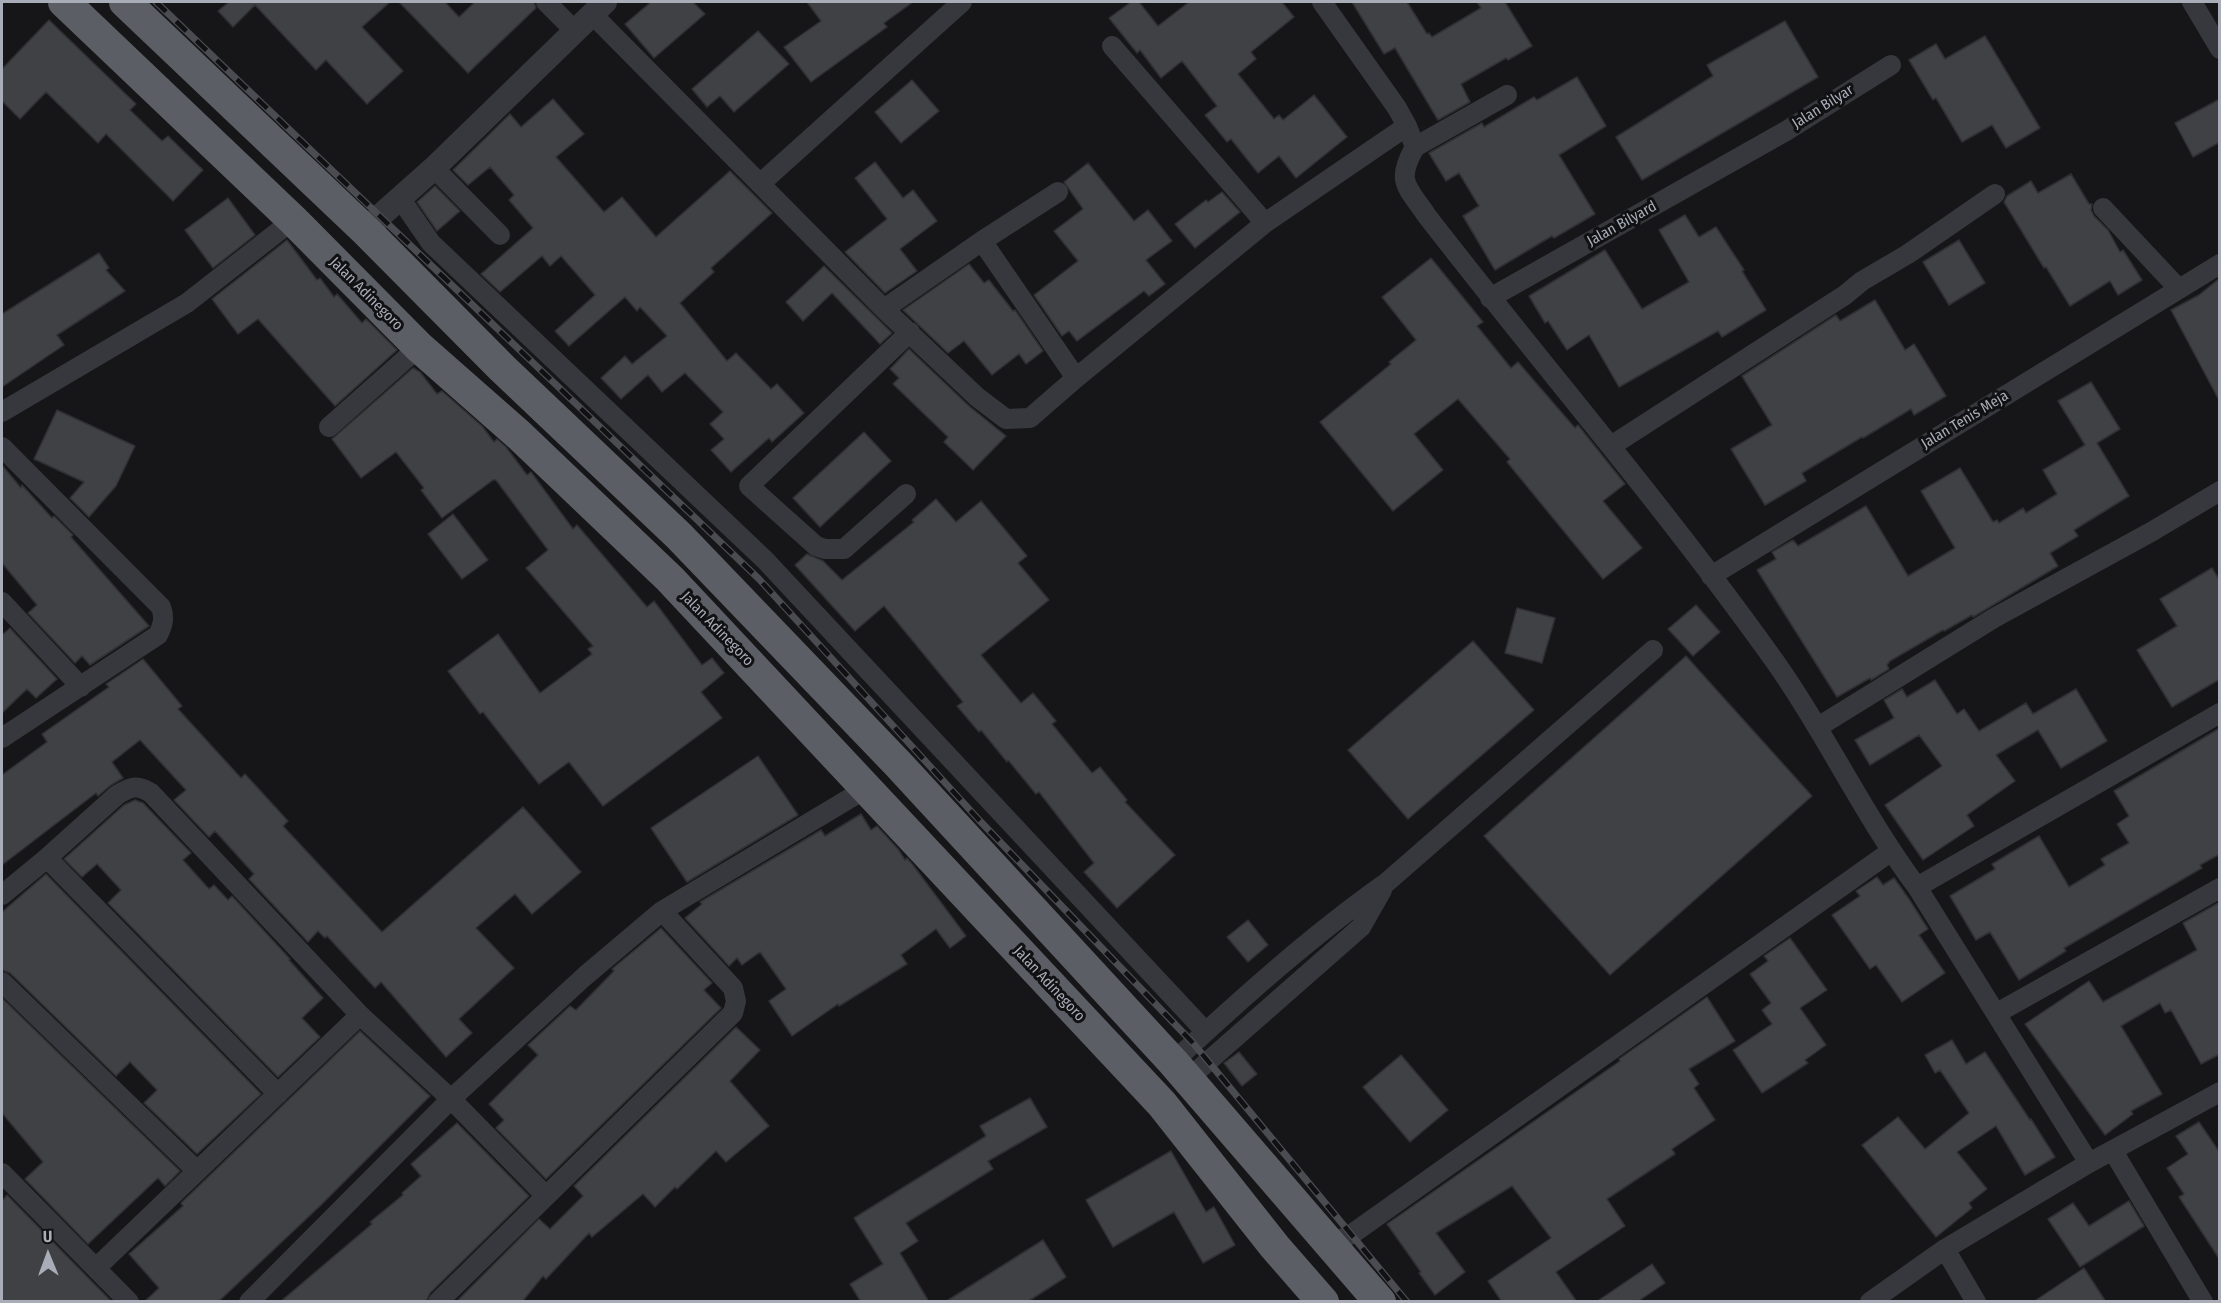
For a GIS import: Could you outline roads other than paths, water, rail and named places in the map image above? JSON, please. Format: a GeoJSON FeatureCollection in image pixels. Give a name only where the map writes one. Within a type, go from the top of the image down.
{"type":"FeatureCollection","features":[{"type":"Feature","properties":{"kind":"highway","name":"Jalan Adinegoro"},"geometry":{"type":"LineString","coordinates":[[64,2],[293,220],[418,347],[519,435],[670,579],[1162,1104],[1275,1247],[1323,1302]]}},
{"type":"Feature","properties":{"kind":"highway"},"geometry":{"type":"LineString","coordinates":[[125,2],[368,232],[502,368],[679,536],[898,764],[1180,1070],[1380,1302]]}},
{"type":"Feature","properties":{"kind":"street"},"geometry":{"type":"LineString","coordinates":[[546,2],[591,16],[761,183],[884,309],[977,398],[1006,419],[1030,418],[1265,224],[1407,126]]}},
{"type":"Feature","properties":{"kind":"street"},"geometry":{"type":"LineString","coordinates":[[761,183],[962,2]]}},
{"type":"Feature","properties":{"kind":"street"},"geometry":{"type":"LineString","coordinates":[[1322,2],[1397,108],[1415,147]]}},
{"type":"Feature","properties":{"kind":"street"},"geometry":{"type":"LineString","coordinates":[[2192,2],[2217,41]]}},
{"type":"Feature","properties":{"kind":"street"},"geometry":{"type":"LineString","coordinates":[[368,232],[380,216],[434,168],[591,16]]}},
{"type":"Feature","properties":{"kind":"street"},"geometry":{"type":"LineString","coordinates":[[1112,46],[1265,224]]}},
{"type":"Feature","properties":{"kind":"street","name":"Jalan Bilyar"},"geometry":{"type":"LineString","coordinates":[[1754,148],[1786,131],[1891,65]]}},
{"type":"Feature","properties":{"kind":"street"},"geometry":{"type":"LineString","coordinates":[[1508,95],[1415,147],[1406,164],[1404,180],[1427,216],[1490,298],[1611,447],[1767,650],[1818,727],[1890,852],[1917,887],[2089,1163]]}},
{"type":"Feature","properties":{"kind":"street","name":"Jalan Bilyard"},"geometry":{"type":"LineString","coordinates":[[1490,298],[1754,148]]}},
{"type":"Feature","properties":{"kind":"street"},"geometry":{"type":"LineString","coordinates":[[434,168],[500,235]]}},
{"type":"Feature","properties":{"kind":"street"},"geometry":{"type":"LineString","coordinates":[[884,309],[1058,192]]}},
{"type":"Feature","properties":{"kind":"street"},"geometry":{"type":"LineString","coordinates":[[1611,447],[1845,295],[1862,281],[1908,254],[1995,194]]}},
{"type":"Feature","properties":{"kind":"street"},"geometry":{"type":"LineString","coordinates":[[400,198],[430,243],[765,560],[1205,1031]]}},
{"type":"Feature","properties":{"kind":"street"},"geometry":{"type":"LineString","coordinates":[[2103,208],[2179,289]]}},
{"type":"Feature","properties":{"kind":"street"},"geometry":{"type":"LineString","coordinates":[[2,412],[187,303],[293,220]]}},
{"type":"Feature","properties":{"kind":"street"},"geometry":{"type":"LineString","coordinates":[[982,241],[1076,378]]}},
{"type":"Feature","properties":{"kind":"street","name":"Jalan Tenis Meja"},"geometry":{"type":"LineString","coordinates":[[1711,576],[2220,264]]}},
{"type":"Feature","properties":{"kind":"street"},"geometry":{"type":"LineString","coordinates":[[906,494],[844,549],[825,549],[816,546],[749,486],[910,332]]}},
{"type":"Feature","properties":{"kind":"street"},"geometry":{"type":"LineString","coordinates":[[329,427],[418,347]]}},
{"type":"Feature","properties":{"kind":"street"},"geometry":{"type":"LineString","coordinates":[[2,447],[161,607],[164,616],[158,635],[2,738]]}},
{"type":"Feature","properties":{"kind":"street"},"geometry":{"type":"LineString","coordinates":[[1818,727],[1994,618],[2151,532],[2220,491]]}},
{"type":"Feature","properties":{"kind":"street"},"geometry":{"type":"LineString","coordinates":[[2,602],[81,687]]}},
{"type":"Feature","properties":{"kind":"street"},"geometry":{"type":"LineString","coordinates":[[1180,1070],[1205,1031],[1346,911],[1386,883],[1653,650]]}},
{"type":"Feature","properties":{"kind":"street"},"geometry":{"type":"LineString","coordinates":[[1917,887],[2220,713]]}},
{"type":"Feature","properties":{"kind":"street"},"geometry":{"type":"LineString","coordinates":[[2,895],[117,795],[130,787],[141,787],[151,793],[360,1015],[451,1099],[545,1195]]}},
{"type":"Feature","properties":{"kind":"street"},"geometry":{"type":"LineString","coordinates":[[249,1302],[451,1099],[585,976],[662,911],[867,788]]}},
{"type":"Feature","properties":{"kind":"street"},"geometry":{"type":"LineString","coordinates":[[1330,1244],[1352,1234],[1890,852]]}},
{"type":"Feature","properties":{"kind":"street"},"geometry":{"type":"LineString","coordinates":[[47,858],[278,1094]]}},
{"type":"Feature","properties":{"kind":"street"},"geometry":{"type":"LineString","coordinates":[[1180,1070],[1258,1017],[1360,927],[1386,883]]}},
{"type":"Feature","properties":{"kind":"street"},"geometry":{"type":"LineString","coordinates":[[1996,1013],[2220,888]]}},
{"type":"Feature","properties":{"kind":"street"},"geometry":{"type":"LineString","coordinates":[[438,1302],[733,1013],[736,1001],[733,988],[662,911]]}},
{"type":"Feature","properties":{"kind":"street"},"geometry":{"type":"LineString","coordinates":[[2,982],[197,1171]]}},
{"type":"Feature","properties":{"kind":"street"},"geometry":{"type":"LineString","coordinates":[[1242,999],[1258,1017]]}},
{"type":"Feature","properties":{"kind":"street"},"geometry":{"type":"LineString","coordinates":[[96,1268],[360,1015]]}},
{"type":"Feature","properties":{"kind":"street"},"geometry":{"type":"LineString","coordinates":[[1869,1302],[1945,1249],[2089,1163],[2220,1092]]}},
{"type":"Feature","properties":{"kind":"street"},"geometry":{"type":"LineString","coordinates":[[2113,1151],[2203,1302]]}},
{"type":"Feature","properties":{"kind":"street"},"geometry":{"type":"LineString","coordinates":[[2,1173],[129,1302]]}},
{"type":"Feature","properties":{"kind":"street"},"geometry":{"type":"LineString","coordinates":[[1945,1249],[1976,1302]]}},
{"type":"Feature","properties":{"kind":"railway"},"geometry":{"type":"LineString","coordinates":[[156,2],[759,579],[980,821],[1193,1043],[1407,1302]]}}]}
